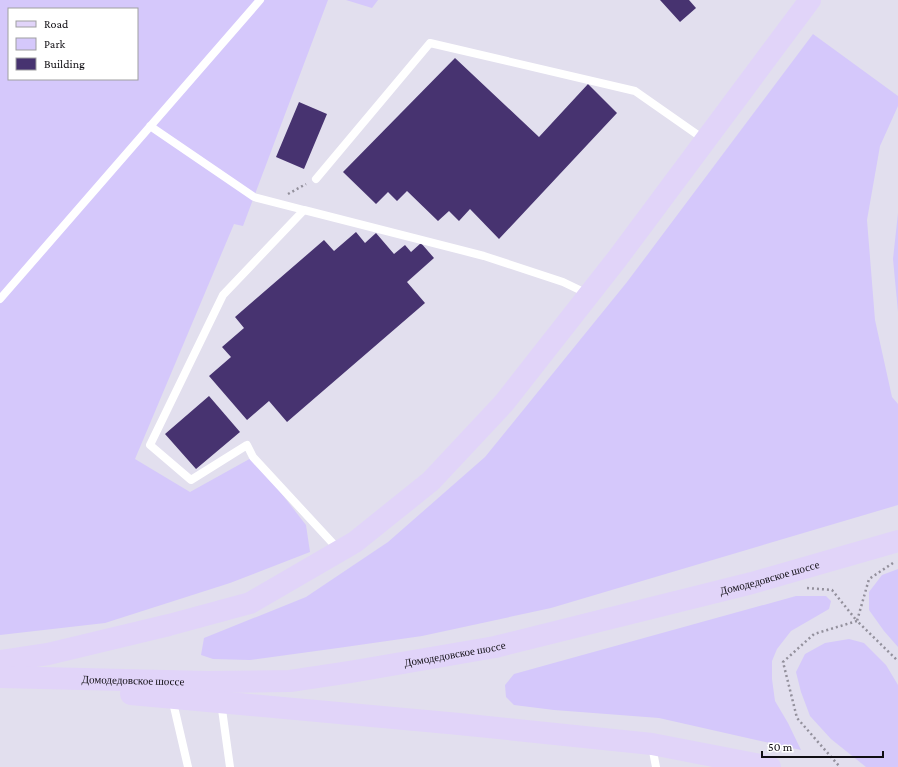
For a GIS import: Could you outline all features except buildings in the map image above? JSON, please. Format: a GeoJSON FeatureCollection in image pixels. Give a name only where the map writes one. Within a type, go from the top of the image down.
{"type":"FeatureCollection","features":[{"type":"Feature","properties":{"kind":"main road"},"geometry":{"type":"LineString","coordinates":[[0,660],[48,654],[169,625],[250,603],[355,542],[431,481],[504,403],[618,259],[810,0]]}},
{"type":"Feature","properties":{"kind":"main road","name":"Домодедовское шоссе"},"geometry":{"type":"LineString","coordinates":[[0,678],[207,682],[290,681],[494,647],[752,583],[898,541]]}},
{"type":"Feature","properties":{"kind":"main road"},"geometry":{"type":"LineString","coordinates":[[0,684],[220,702],[459,724],[652,744],[770,767]]}},
{"type":"Feature","properties":{"kind":"lane"},"geometry":{"type":"LineString","coordinates":[[0,299],[260,0]]}},
{"type":"Feature","properties":{"kind":"lane"},"geometry":{"type":"LineString","coordinates":[[316,179],[430,43],[636,91],[706,140]]}},
{"type":"Feature","properties":{"kind":"lane"},"geometry":{"type":"LineString","coordinates":[[150,126],[254,197],[484,256],[563,282],[589,295]]}},
{"type":"Feature","properties":{"kind":"lane"},"geometry":{"type":"LineString","coordinates":[[304,210],[222,295],[150,444],[191,480],[247,444],[253,457],[339,551]]}},
{"type":"Feature","properties":{"kind":"lane"},"geometry":{"type":"LineString","coordinates":[[172,698],[188,767]]}},
{"type":"Feature","properties":{"kind":"lane"},"geometry":{"type":"LineString","coordinates":[[220,702],[230,767]]}},
{"type":"Feature","properties":{"kind":"lane"},"geometry":{"type":"LineString","coordinates":[[652,744],[656,767]]}},
{"type":"Feature","properties":{"kind":"path"},"geometry":{"type":"LineString","coordinates":[[304,210],[286,194],[316,179]]}},
{"type":"Feature","properties":{"kind":"path"},"geometry":{"type":"LineString","coordinates":[[857,621],[869,579],[898,560]]}},
{"type":"Feature","properties":{"kind":"path"},"geometry":{"type":"LineString","coordinates":[[800,587],[832,590],[857,621],[898,661]]}},
{"type":"Feature","properties":{"kind":"path"},"geometry":{"type":"LineString","coordinates":[[840,767],[797,718],[784,662],[814,634],[857,621]]}},
{"type":"Feature","properties":{"kind":"green space"},"geometry":{"type":"Polygon","coordinates":[[[0,0],[328,0],[243,226],[234,224],[135,459],[190,492],[253,457],[306,525],[310,552],[230,583],[105,623],[0,635],[0,0]]]}},
{"type":"Feature","properties":{"kind":"green space"},"geometry":{"type":"Polygon","coordinates":[[[346,0],[378,0],[372,8],[346,0]]]}},
{"type":"Feature","properties":{"kind":"green space"},"geometry":{"type":"Polygon","coordinates":[[[813,34],[898,96],[898,106],[880,146],[867,220],[875,320],[892,397],[898,404],[898,505],[551,608],[422,636],[250,660],[213,659],[201,655],[204,638],[306,597],[388,542],[485,457],[627,282],[813,34]]]}},
{"type":"Feature","properties":{"kind":"green space"},"geometry":{"type":"Polygon","coordinates":[[[898,213],[898,312],[893,259],[898,213]]]}},
{"type":"Feature","properties":{"kind":"green space"},"geometry":{"type":"Polygon","coordinates":[[[898,569],[898,647],[869,610],[869,592],[882,575],[898,569]]]}},
{"type":"Feature","properties":{"kind":"green space"},"geometry":{"type":"Polygon","coordinates":[[[796,596],[826,596],[831,601],[829,609],[791,631],[777,649],[772,661],[772,679],[775,701],[801,750],[659,718],[554,710],[514,705],[506,697],[505,685],[514,674],[796,596]]]}},
{"type":"Feature","properties":{"kind":"green space"},"geometry":{"type":"Polygon","coordinates":[[[849,639],[864,643],[886,665],[898,685],[898,767],[866,767],[831,739],[810,716],[801,692],[796,672],[805,654],[825,643],[849,639]]]}}]}
